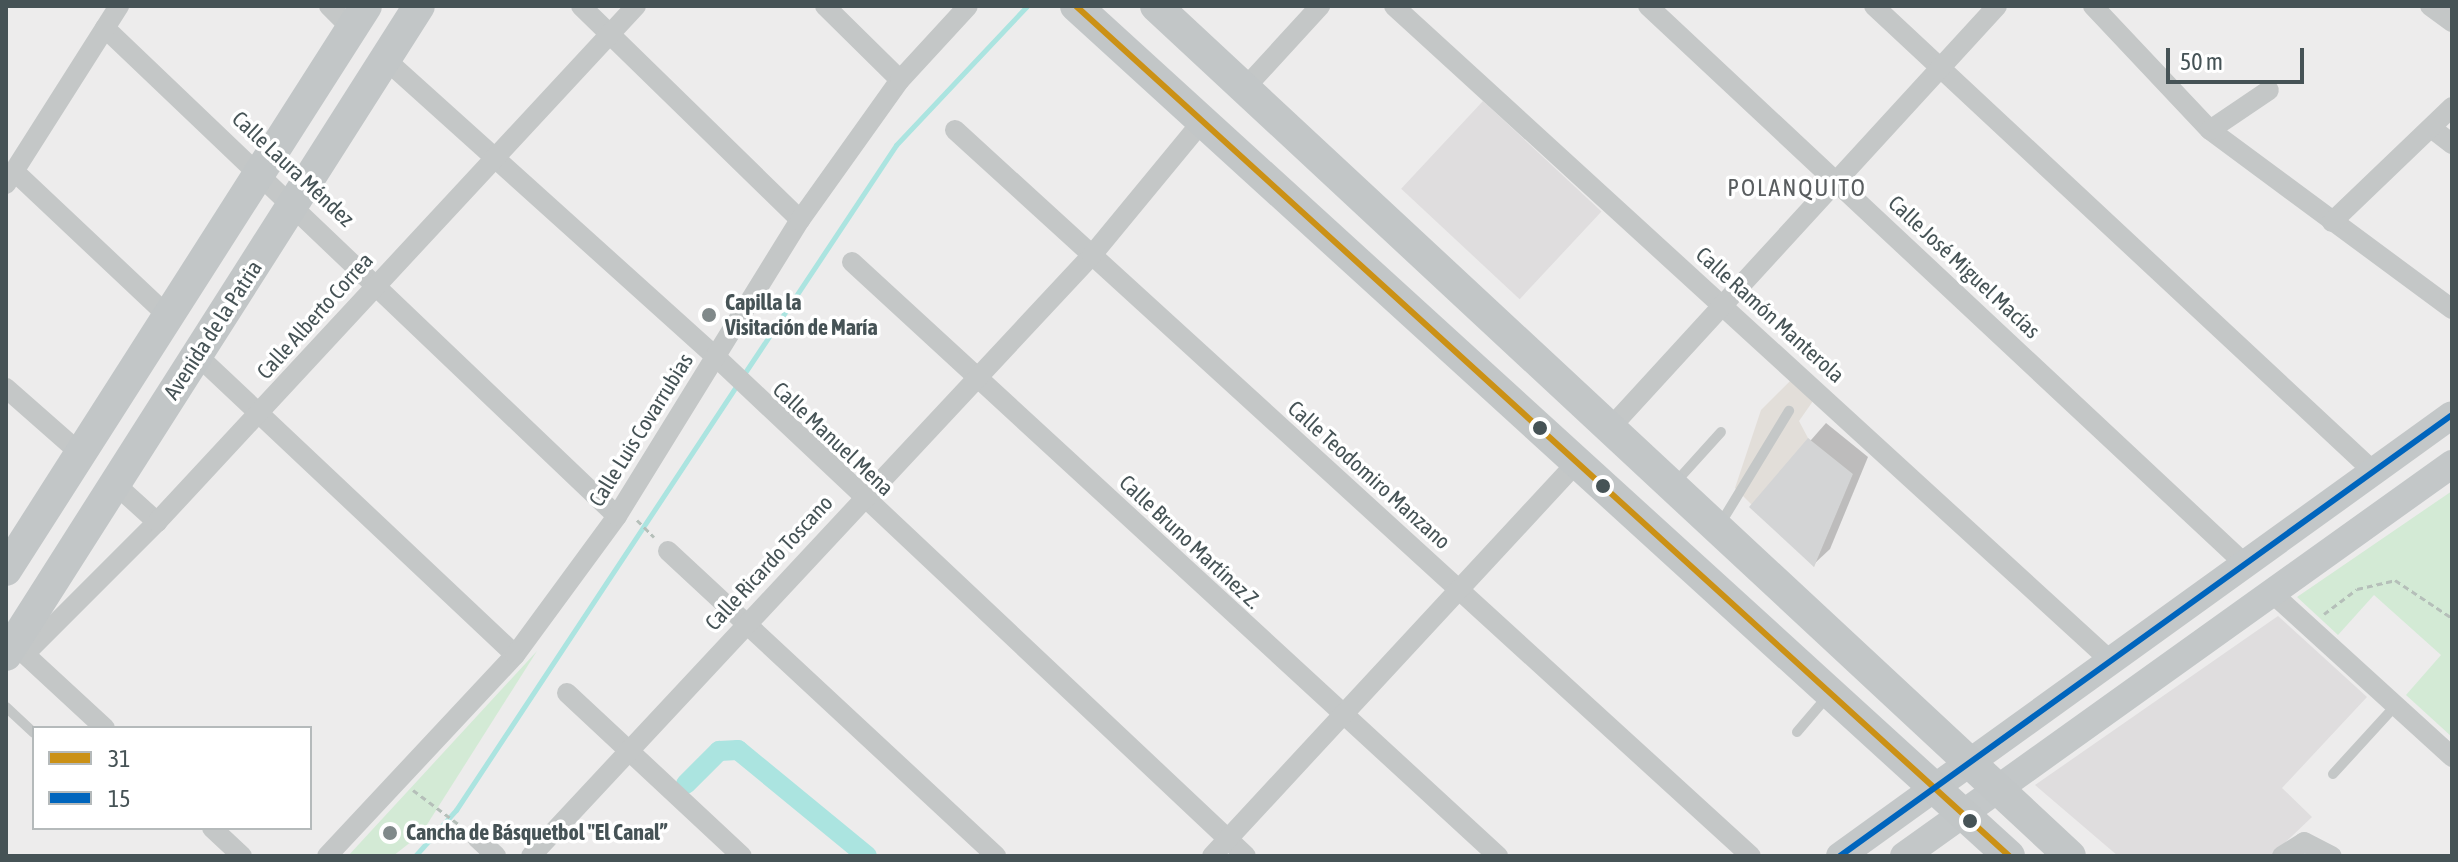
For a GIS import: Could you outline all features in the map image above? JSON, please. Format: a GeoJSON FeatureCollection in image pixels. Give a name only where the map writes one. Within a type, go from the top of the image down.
{"type":"FeatureCollection","features":[{"type":"Feature","properties":{"kind":"main road","name":"Avenida de la Patria"},"geometry":{"type":"LineString","coordinates":[[15,651],[115,484],[419,6]]}},
{"type":"Feature","properties":{"kind":"main road"},"geometry":{"type":"LineString","coordinates":[[1076,6],[1201,123],[1580,459],[1938,787],[2009,856]]}},
{"type":"Feature","properties":{"kind":"main road"},"geometry":{"type":"LineString","coordinates":[[1156,6],[1611,427],[1996,791],[2070,856]]}},
{"type":"Feature","properties":{"kind":"main road","name":"Avenida de la Patria"},"geometry":{"type":"LineString","coordinates":[[6,570],[258,170],[349,13]]}},
{"type":"Feature","properties":{"kind":"street"},"geometry":{"type":"LineString","coordinates":[[119,6],[10,178],[167,315]]}},
{"type":"Feature","properties":{"kind":"street"},"geometry":{"type":"LineString","coordinates":[[581,6],[800,220]]}},
{"type":"Feature","properties":{"kind":"street","name":"Calle Alberto Correa"},"geometry":{"type":"LineString","coordinates":[[15,651],[157,522],[636,6]]}},
{"type":"Feature","properties":{"kind":"street"},"geometry":{"type":"LineString","coordinates":[[825,6],[900,80]]}},
{"type":"Feature","properties":{"kind":"street","name":"Calle Luis Covarrubias"},"geometry":{"type":"LineString","coordinates":[[327,856],[401,781],[515,655],[617,516],[718,360],[800,220],[900,80],[968,6]]}},
{"type":"Feature","properties":{"kind":"street"},"geometry":{"type":"LineString","coordinates":[[1244,89],[1320,6]]}},
{"type":"Feature","properties":{"kind":"street","name":"Calle Ramón Manterola"},"geometry":{"type":"LineString","coordinates":[[1394,6],[2112,662]]}},
{"type":"Feature","properties":{"kind":"street","name":"Calle José Miguel Macías"},"geometry":{"type":"LineString","coordinates":[[1648,6],[2246,565]]}},
{"type":"Feature","properties":{"kind":"street"},"geometry":{"type":"LineString","coordinates":[[1874,6],[1937,71],[2374,472]]}},
{"type":"Feature","properties":{"kind":"street"},"geometry":{"type":"LineString","coordinates":[[1611,427],[1997,6]]}},
{"type":"Feature","properties":{"kind":"street"},"geometry":{"type":"LineString","coordinates":[[2093,6],[2210,130],[2452,309]]}},
{"type":"Feature","properties":{"kind":"street"},"geometry":{"type":"LineString","coordinates":[[2430,6],[2452,22]]}},
{"type":"Feature","properties":{"kind":"street","name":"Calle Laura Méndez"},"geometry":{"type":"LineString","coordinates":[[105,28],[378,281],[617,516]]}},
{"type":"Feature","properties":{"kind":"street","name":"Calle Manuel Mena"},"geometry":{"type":"LineString","coordinates":[[385,59],[718,360],[755,399],[1246,856]]}},
{"type":"Feature","properties":{"kind":"street"},"geometry":{"type":"LineString","coordinates":[[2210,130],[2269,90]]}},
{"type":"Feature","properties":{"kind":"street"},"geometry":{"type":"LineString","coordinates":[[2332,222],[2434,130],[2452,107]]}},
{"type":"Feature","properties":{"kind":"street","name":"Calle Ricardo Toscano"},"geometry":{"type":"LineString","coordinates":[[531,856],[744,624],[1092,255],[1201,123]]}},
{"type":"Feature","properties":{"kind":"street","name":"Calle Teodomiro Manzano"},"geometry":{"type":"LineString","coordinates":[[955,130],[1751,856]]}},
{"type":"Feature","properties":{"kind":"street"},"geometry":{"type":"LineString","coordinates":[[2434,130],[2452,144]]}},
{"type":"Feature","properties":{"kind":"street","name":"Calle Bruno Martínez Z."},"geometry":{"type":"LineString","coordinates":[[852,262],[1498,856]]}},
{"type":"Feature","properties":{"kind":"street"},"geometry":{"type":"LineString","coordinates":[[197,355],[257,415],[515,655]]}},
{"type":"Feature","properties":{"kind":"street"},"geometry":{"type":"LineString","coordinates":[[6,388],[80,453]]}},
{"type":"Feature","properties":{"kind":"street"},"geometry":{"type":"LineString","coordinates":[[1840,856],[2452,415]]}},
{"type":"Feature","properties":{"kind":"street"},"geometry":{"type":"LineString","coordinates":[[1212,856],[1580,459]]}},
{"type":"Feature","properties":{"kind":"street"},"geometry":{"type":"LineString","coordinates":[[1904,856],[2452,464]]}},
{"type":"Feature","properties":{"kind":"street"},"geometry":{"type":"LineString","coordinates":[[115,484],[157,522]]}},
{"type":"Feature","properties":{"kind":"street"},"geometry":{"type":"LineString","coordinates":[[668,551],[996,856]]}},
{"type":"Feature","properties":{"kind":"street"},"geometry":{"type":"LineString","coordinates":[[2272,593],[2452,757]]}},
{"type":"Feature","properties":{"kind":"street"},"geometry":{"type":"LineString","coordinates":[[15,651],[103,726]]}},
{"type":"Feature","properties":{"kind":"street"},"geometry":{"type":"LineString","coordinates":[[567,693],[742,856]]}},
{"type":"Feature","properties":{"kind":"street"},"geometry":{"type":"LineString","coordinates":[[214,830],[242,856]]}},
{"type":"Feature","properties":{"kind":"street"},"geometry":{"type":"LineString","coordinates":[[469,832],[496,856]]}},
{"type":"Feature","properties":{"kind":"street"},"geometry":{"type":"LineString","coordinates":[[2282,856],[2297,842],[2311,843],[2332,856]]}},
{"type":"Feature","properties":{"kind":"lane"},"geometry":{"type":"LineString","coordinates":[[1718,528],[1789,411]]}},
{"type":"Feature","properties":{"kind":"lane"},"geometry":{"type":"LineString","coordinates":[[1672,485],[1721,432]]}},
{"type":"Feature","properties":{"kind":"lane"},"geometry":{"type":"LineString","coordinates":[[1797,732],[1833,690]]}},
{"type":"Feature","properties":{"kind":"lane"},"geometry":{"type":"LineString","coordinates":[[2333,774],[2396,705]]}},
{"type":"Feature","properties":{"kind":"lane"},"geometry":{"type":"LineString","coordinates":[[6,707],[32,731]]}},
{"type":"Feature","properties":{"kind":"path"},"geometry":{"type":"LineString","coordinates":[[638,520],[652,535]]}},
{"type":"Feature","properties":{"kind":"path"},"geometry":{"type":"LineString","coordinates":[[2308,627],[2357,589],[2395,580],[2452,618]]}},
{"type":"Feature","properties":{"kind":"path"},"geometry":{"type":"LineString","coordinates":[[401,781],[469,832]]}},
{"type":"Feature","properties":{"kind":"shaded area"},"geometry":{"type":"Polygon","coordinates":[[[1483,101],[1601,211],[1520,299],[1401,189],[1483,101]]]}},
{"type":"Feature","properties":{"kind":"shaded area"},"geometry":{"type":"Polygon","coordinates":[[[1791,380],[1813,401],[1799,421],[1808,438],[1853,474],[1814,567],[1735,488],[1761,410],[1791,380]]]}},
{"type":"Feature","properties":{"kind":"shaded area"},"geometry":{"type":"Polygon","coordinates":[[[2278,616],[2367,697],[2282,788],[2312,817],[2271,856],[2118,856],[2035,785],[2278,616]]]}},
{"type":"Feature","properties":{"kind":"green space"},"geometry":{"type":"Polygon","coordinates":[[[2452,491],[2452,737],[2406,695],[2441,655],[2374,595],[2338,635],[2297,597],[2452,491]]]}},
{"type":"Feature","properties":{"kind":"green space"},"geometry":{"type":"Polygon","coordinates":[[[537,651],[421,834],[393,856],[348,856],[537,651]]]}},
{"type":"Feature","properties":{"kind":"building"},"geometry":{"type":"Polygon","coordinates":[[[1808,438],[1853,474],[1814,567],[1749,507],[1808,438]]]}},
{"type":"Feature","properties":{"kind":"waterway"},"geometry":{"type":"LineString","coordinates":[[742,377],[896,145],[1027,6]]}},
{"type":"Feature","properties":{"kind":"waterway"},"geometry":{"type":"LineString","coordinates":[[415,856],[456,810],[737,385]]}},
{"type":"Feature","properties":{"kind":"waterway"},"geometry":{"type":"LineString","coordinates":[[686,784],[719,751],[738,750],[867,856]]}},
{"type":"Feature","properties":{"kind":"transit line","name":"31"},"geometry":{"type":"LineString","coordinates":[[1076,6],[2009,856]]}},
{"type":"Feature","properties":{"kind":"transit line","name":"15"},"geometry":{"type":"LineString","coordinates":[[1840,856],[2452,415]]}},
{"type":"Feature","properties":{"kind":"place","name":"Capilla la Visitación de María"},"geometry":{"type":"Point","coordinates":[709,315]}},
{"type":"Feature","properties":{"kind":"place","name":"Cancha de Básquetbol \"El Canal”"},"geometry":{"type":"Point","coordinates":[390,833]}},
{"type":"Feature","properties":{"kind":"district","name":"POLANQUITO"},"geometry":{"type":"Point","coordinates":[1797,188]}}]}
